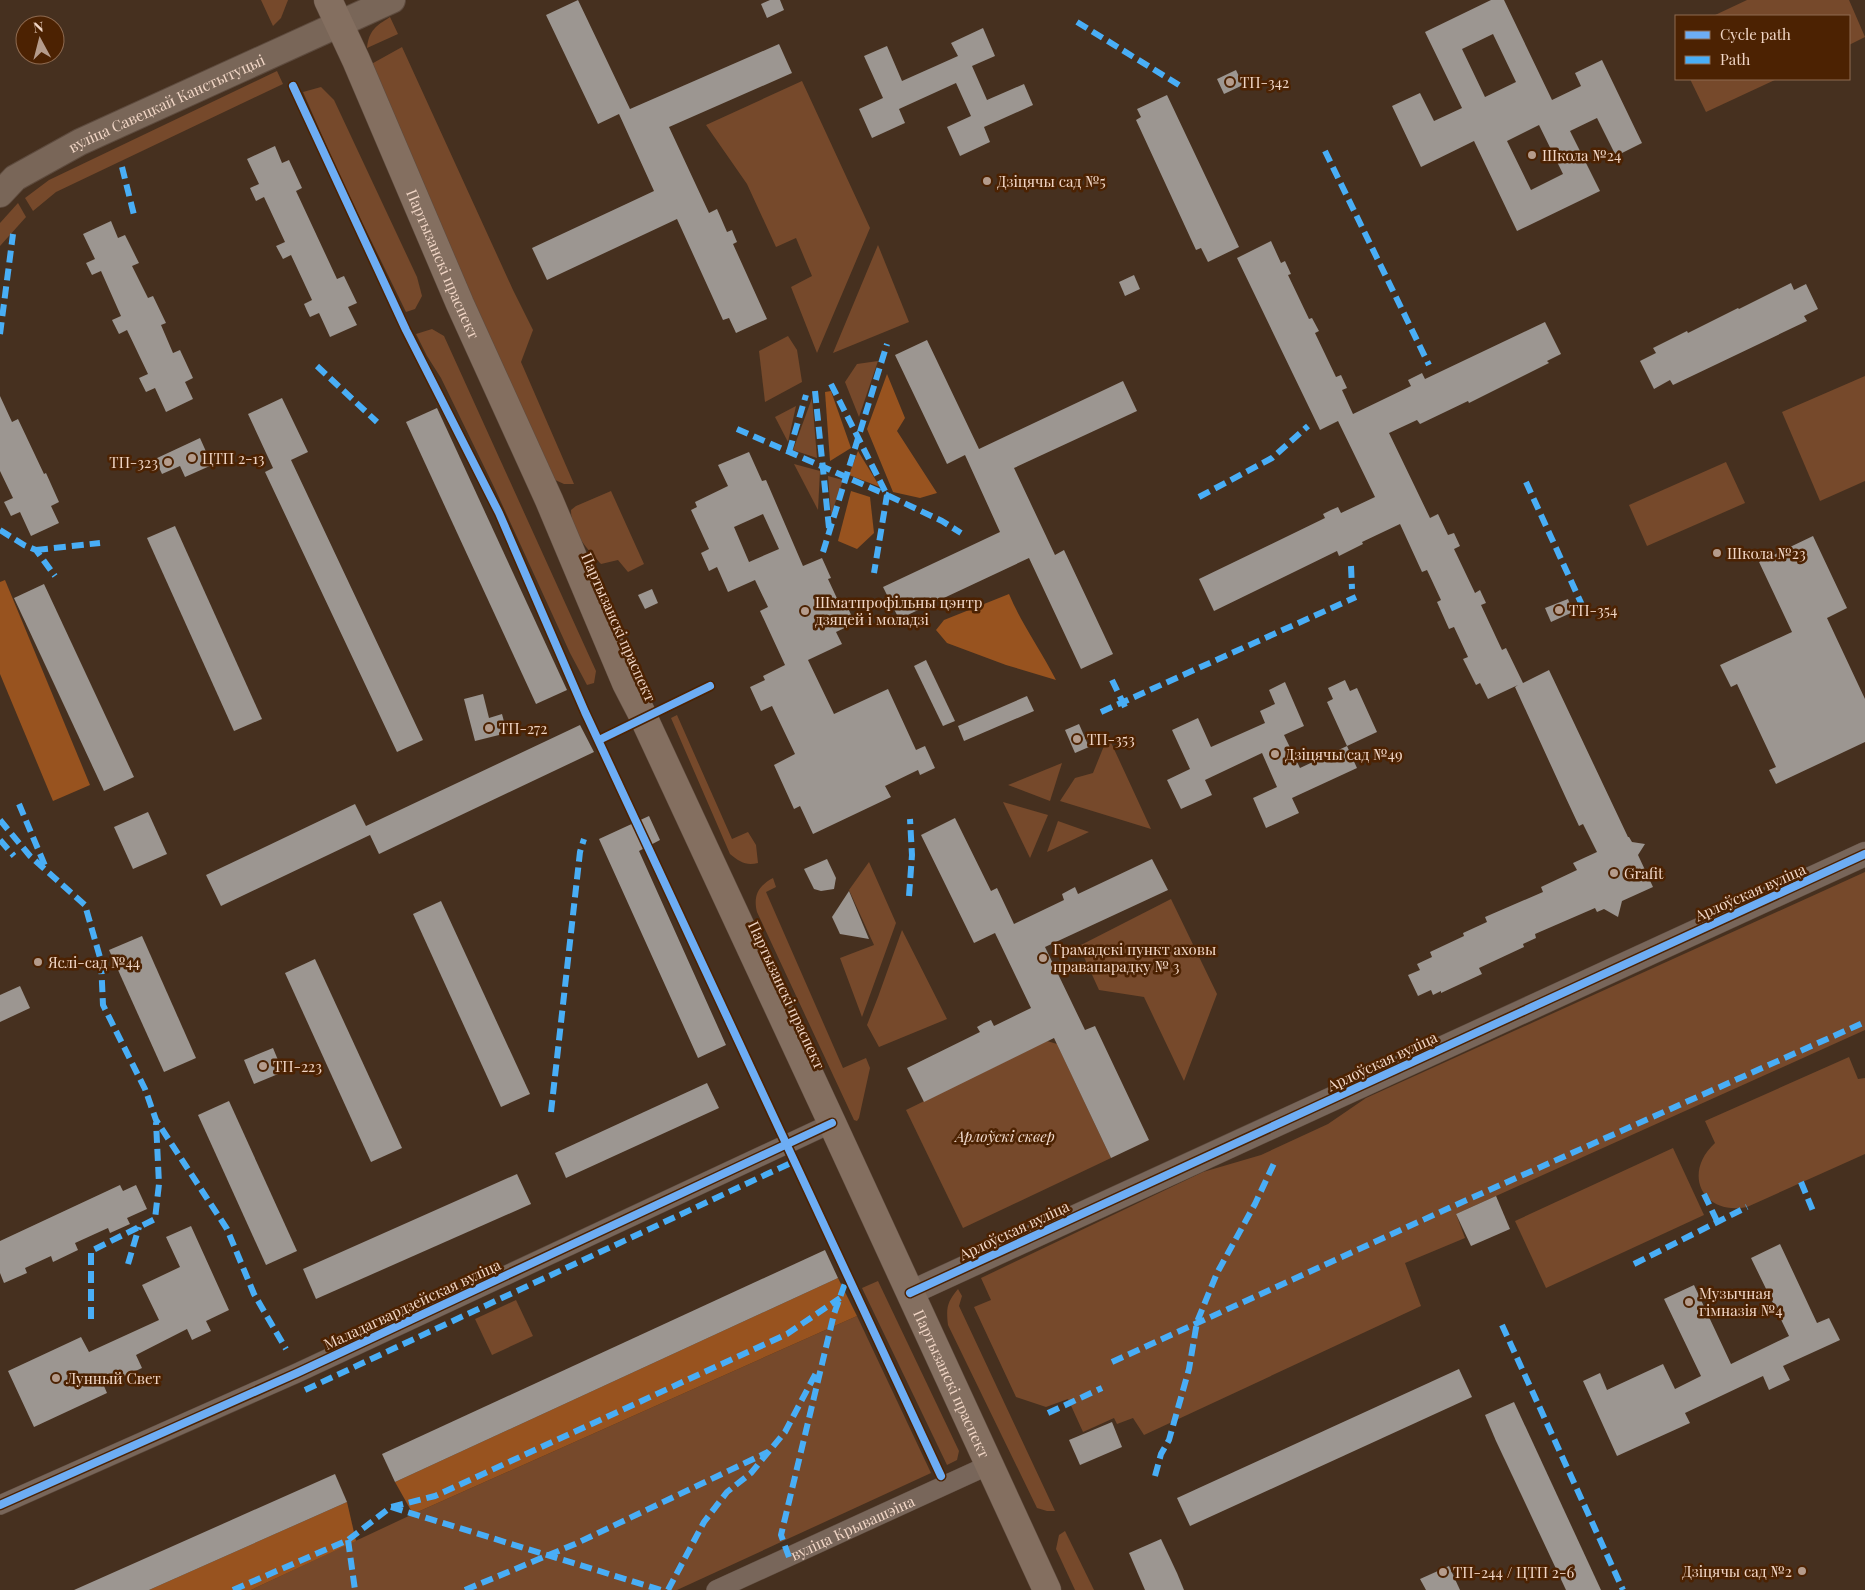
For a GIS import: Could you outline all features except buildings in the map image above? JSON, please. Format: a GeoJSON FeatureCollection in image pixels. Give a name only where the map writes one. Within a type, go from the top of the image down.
{"type":"FeatureCollection","features":[{"type":"Feature","properties":{"kind":"main road","name":"вуліца Савецкай Канстытуцыі"},"geometry":{"type":"LineString","coordinates":[[0,194],[15,178],[80,142],[334,12],[392,0]]}},
{"type":"Feature","properties":{"kind":"main road","name":"Партызанскі праспект"},"geometry":{"type":"LineString","coordinates":[[334,12],[460,304],[549,500],[626,684],[641,712],[832,1123],[1046,1590]]}},
{"type":"Feature","properties":{"kind":"street","name":"Арлоўская вуліца"},"geometry":{"type":"LineString","coordinates":[[910,1292],[1865,854]]}},
{"type":"Feature","properties":{"kind":"street","name":"Маладагвардзейская вуліца"},"geometry":{"type":"LineString","coordinates":[[0,1505],[297,1373],[832,1123]]}},
{"type":"Feature","properties":{"kind":"street","name":"вуліца Крывашэіна"},"geometry":{"type":"LineString","coordinates":[[716,1590],[989,1465]]}},
{"type":"Feature","properties":{"kind":"green space"},"geometry":{"type":"Polygon","coordinates":[[[261,0],[288,0],[281,18],[273,26],[261,0]]]}},
{"type":"Feature","properties":{"kind":"green space"},"geometry":{"type":"Polygon","coordinates":[[[1747,0],[1849,0],[1865,37],[1850,44],[1850,15],[1715,15],[1747,0]]]}},
{"type":"Feature","properties":{"kind":"green space"},"geometry":{"type":"Polygon","coordinates":[[[390,17],[398,34],[367,48],[371,33],[390,17]]]}},
{"type":"Feature","properties":{"kind":"green space"},"geometry":{"type":"Polygon","coordinates":[[[402,47],[533,330],[521,362],[574,484],[564,484],[553,479],[366,67],[402,47]]]}},
{"type":"Feature","properties":{"kind":"green space"},"geometry":{"type":"Polygon","coordinates":[[[277,71],[283,84],[56,192],[33,211],[25,198],[49,180],[277,71]]]}},
{"type":"Feature","properties":{"kind":"green space"},"geometry":{"type":"Polygon","coordinates":[[[1690,80],[1775,80],[1706,112],[1690,80]]]}},
{"type":"Feature","properties":{"kind":"green space"},"geometry":{"type":"Polygon","coordinates":[[[802,81],[870,228],[817,353],[791,287],[812,276],[796,238],[776,247],[747,184],[706,125],[802,81]]]}},
{"type":"Feature","properties":{"kind":"green space"},"geometry":{"type":"Polygon","coordinates":[[[321,87],[334,100],[417,277],[422,296],[415,309],[406,312],[342,181],[303,92],[321,87]]]}},
{"type":"Feature","properties":{"kind":"green space"},"geometry":{"type":"Polygon","coordinates":[[[18,203],[26,217],[0,246],[0,223],[18,203]]]}},
{"type":"Feature","properties":{"kind":"green space"},"geometry":{"type":"Polygon","coordinates":[[[878,245],[909,322],[833,353],[878,245]]]}},
{"type":"Feature","properties":{"kind":"green space"},"geometry":{"type":"Polygon","coordinates":[[[432,329],[444,336],[596,671],[594,683],[587,685],[570,653],[495,489],[441,378],[416,334],[432,329]]]}},
{"type":"Feature","properties":{"kind":"green space"},"geometry":{"type":"Polygon","coordinates":[[[788,336],[797,350],[802,382],[765,402],[759,351],[788,336]]]}},
{"type":"Feature","properties":{"kind":"green space"},"geometry":{"type":"Polygon","coordinates":[[[878,361],[859,417],[845,382],[857,364],[878,361]]]}},
{"type":"Feature","properties":{"kind":"green space"},"geometry":{"type":"Polygon","coordinates":[[[1865,376],[1865,481],[1820,501],[1782,412],[1865,376]]]}},
{"type":"Feature","properties":{"kind":"green space"},"geometry":{"type":"Polygon","coordinates":[[[812,398],[817,458],[793,450],[812,398]]]}},
{"type":"Feature","properties":{"kind":"green space"},"geometry":{"type":"Polygon","coordinates":[[[796,406],[788,442],[775,417],[796,406]]]}},
{"type":"Feature","properties":{"kind":"green space"},"geometry":{"type":"Polygon","coordinates":[[[1726,462],[1745,503],[1647,546],[1629,505],[1726,462]]]}},
{"type":"Feature","properties":{"kind":"green space"},"geometry":{"type":"Polygon","coordinates":[[[794,464],[820,471],[818,510],[794,464]]]}},
{"type":"Feature","properties":{"kind":"green space"},"geometry":{"type":"Polygon","coordinates":[[[828,476],[843,480],[831,515],[828,476]]]}},
{"type":"Feature","properties":{"kind":"green space"},"geometry":{"type":"Polygon","coordinates":[[[611,491],[644,564],[628,572],[618,560],[601,564],[581,540],[572,518],[571,510],[576,506],[611,491]]]}},
{"type":"Feature","properties":{"kind":"green space"},"geometry":{"type":"Polygon","coordinates":[[[677,715],[732,839],[748,832],[756,845],[758,863],[743,863],[730,854],[671,718],[677,715]]]}},
{"type":"Feature","properties":{"kind":"green space"},"geometry":{"type":"Polygon","coordinates":[[[1108,736],[1151,829],[1060,801],[1075,778],[1093,773],[1108,736]]]}},
{"type":"Feature","properties":{"kind":"green space"},"geometry":{"type":"Polygon","coordinates":[[[1062,763],[1050,801],[1008,785],[1062,763]]]}},
{"type":"Feature","properties":{"kind":"green space"},"geometry":{"type":"Polygon","coordinates":[[[1003,802],[1048,815],[1030,858],[1003,802]]]}},
{"type":"Feature","properties":{"kind":"green space"},"geometry":{"type":"Polygon","coordinates":[[[1058,821],[1089,832],[1047,852],[1058,821]]]}},
{"type":"Feature","properties":{"kind":"green space"},"geometry":{"type":"Polygon","coordinates":[[[869,862],[896,923],[862,1017],[840,958],[874,945],[849,890],[869,862]]]}},
{"type":"Feature","properties":{"kind":"green space"},"geometry":{"type":"Polygon","coordinates":[[[1865,872],[1865,1030],[1456,1214],[1465,1238],[1405,1263],[1421,1306],[1144,1435],[1133,1418],[1117,1424],[1114,1418],[1083,1432],[1068,1399],[1046,1407],[1016,1397],[974,1307],[991,1300],[981,1278],[1203,1172],[1261,1155],[1328,1124],[1366,1098],[1865,872]]]}},
{"type":"Feature","properties":{"kind":"green space"},"geometry":{"type":"Polygon","coordinates":[[[773,878],[776,887],[766,892],[843,1068],[866,1058],[870,1068],[857,1121],[854,1120],[757,912],[756,896],[760,888],[773,878]]]}},
{"type":"Feature","properties":{"kind":"green space"},"geometry":{"type":"Polygon","coordinates":[[[1171,899],[1217,994],[1184,1081],[1144,997],[1099,990],[1079,946],[1171,899]]]}},
{"type":"Feature","properties":{"kind":"green space"},"geometry":{"type":"Polygon","coordinates":[[[902,930],[947,1019],[879,1047],[867,1025],[902,930]]]}},
{"type":"Feature","properties":{"kind":"green space","name":"Арлоўскі сквер"},"geometry":{"type":"Polygon","coordinates":[[[1047,1041],[1057,1044],[1111,1158],[963,1228],[906,1110],[1047,1041]]]}},
{"type":"Feature","properties":{"kind":"green space"},"geometry":{"type":"Polygon","coordinates":[[[1849,1057],[1858,1079],[1865,1078],[1865,1154],[1747,1207],[1731,1208],[1718,1205],[1708,1199],[1702,1190],[1699,1179],[1700,1167],[1705,1155],[1715,1143],[1705,1121],[1849,1057]]]}},
{"type":"Feature","properties":{"kind":"green space"},"geometry":{"type":"Polygon","coordinates":[[[1673,1148],[1704,1215],[1546,1288],[1515,1221],[1673,1148]]]}},
{"type":"Feature","properties":{"kind":"green space"},"geometry":{"type":"Polygon","coordinates":[[[878,1281],[959,1451],[957,1460],[947,1465],[862,1288],[878,1281]]]}},
{"type":"Feature","properties":{"kind":"green space"},"geometry":{"type":"Polygon","coordinates":[[[958,1289],[962,1296],[959,1306],[1055,1511],[1037,1508],[948,1325],[948,1306],[958,1289]]]}},
{"type":"Feature","properties":{"kind":"green space"},"geometry":{"type":"Polygon","coordinates":[[[516,1300],[533,1336],[492,1355],[475,1319],[516,1300]]]}},
{"type":"Feature","properties":{"kind":"green space"},"geometry":{"type":"Polygon","coordinates":[[[857,1316],[931,1473],[677,1590],[251,1590],[413,1514],[857,1316]]]}},
{"type":"Feature","properties":{"kind":"green space"},"geometry":{"type":"Polygon","coordinates":[[[1065,1531],[1094,1590],[1075,1590],[1056,1549],[1059,1535],[1065,1531]]]}},
{"type":"Feature","properties":{"kind":"shaded area"},"geometry":{"type":"Polygon","coordinates":[[[887,374],[905,418],[897,431],[937,493],[920,498],[893,492],[867,429],[887,374]]]}},
{"type":"Feature","properties":{"kind":"shaded area"},"geometry":{"type":"Polygon","coordinates":[[[831,391],[851,448],[830,461],[825,392],[831,391]]]}},
{"type":"Feature","properties":{"kind":"shaded area"},"geometry":{"type":"Polygon","coordinates":[[[858,451],[880,487],[849,475],[858,451]]]}},
{"type":"Feature","properties":{"kind":"shaded area"},"geometry":{"type":"Polygon","coordinates":[[[851,491],[870,497],[874,533],[857,549],[838,541],[851,491]]]}},
{"type":"Feature","properties":{"kind":"shaded area"},"geometry":{"type":"Polygon","coordinates":[[[5,580],[90,785],[53,801],[0,674],[0,582],[5,580]]]}},
{"type":"Feature","properties":{"kind":"shaded area"},"geometry":{"type":"Polygon","coordinates":[[[1009,594],[1056,680],[1006,665],[947,643],[936,630],[944,620],[1009,594]]]}},
{"type":"Feature","properties":{"kind":"shaded area"},"geometry":{"type":"Polygon","coordinates":[[[838,1278],[857,1316],[413,1514],[395,1482],[838,1278]]]}},
{"type":"Feature","properties":{"kind":"shaded area"},"geometry":{"type":"Polygon","coordinates":[[[347,1502],[356,1541],[251,1590],[149,1590],[347,1502]]]}},
{"type":"Feature","properties":{"kind":"marked path"},"geometry":{"type":"LineString","coordinates":[[1077,22],[1179,85]]}},
{"type":"Feature","properties":{"kind":"marked path"},"geometry":{"type":"LineString","coordinates":[[1325,151],[1429,365]]}},
{"type":"Feature","properties":{"kind":"marked path"},"geometry":{"type":"LineString","coordinates":[[122,167],[135,219]]}},
{"type":"Feature","properties":{"kind":"marked path"},"geometry":{"type":"LineString","coordinates":[[0,334],[13,234]]}},
{"type":"Feature","properties":{"kind":"marked path"},"geometry":{"type":"LineString","coordinates":[[823,552],[887,344]]}},
{"type":"Feature","properties":{"kind":"marked path"},"geometry":{"type":"LineString","coordinates":[[317,366],[377,422]]}},
{"type":"Feature","properties":{"kind":"marked path"},"geometry":{"type":"LineString","coordinates":[[831,384],[887,495],[942,521],[961,533]]}},
{"type":"Feature","properties":{"kind":"marked path"},"geometry":{"type":"LineString","coordinates":[[815,391],[829,528]]}},
{"type":"Feature","properties":{"kind":"marked path"},"geometry":{"type":"LineString","coordinates":[[789,452],[806,395]]}},
{"type":"Feature","properties":{"kind":"marked path"},"geometry":{"type":"LineString","coordinates":[[1199,497],[1272,458],[1308,426]]}},
{"type":"Feature","properties":{"kind":"marked path"},"geometry":{"type":"LineString","coordinates":[[737,429],[887,495],[874,573]]}},
{"type":"Feature","properties":{"kind":"marked path"},"geometry":{"type":"LineString","coordinates":[[1526,482],[1587,616]]}},
{"type":"Feature","properties":{"kind":"marked path"},"geometry":{"type":"LineString","coordinates":[[0,530],[36,550],[55,576]]}},
{"type":"Feature","properties":{"kind":"marked path"},"geometry":{"type":"LineString","coordinates":[[36,550],[100,543]]}},
{"type":"Feature","properties":{"kind":"marked path"},"geometry":{"type":"LineString","coordinates":[[1351,566],[1352,589]]}},
{"type":"Feature","properties":{"kind":"marked path"},"geometry":{"type":"LineString","coordinates":[[1101,712],[1356,597]]}},
{"type":"Feature","properties":{"kind":"marked path"},"geometry":{"type":"LineString","coordinates":[[1112,680],[1125,707]]}},
{"type":"Feature","properties":{"kind":"marked path"},"geometry":{"type":"LineString","coordinates":[[19,804],[46,868]]}},
{"type":"Feature","properties":{"kind":"marked path"},"geometry":{"type":"LineString","coordinates":[[909,896],[912,855],[910,819]]}},
{"type":"Feature","properties":{"kind":"marked path"},"geometry":{"type":"LineString","coordinates":[[0,820],[30,856],[85,905],[101,961],[103,1005],[145,1089],[156,1120],[227,1229],[254,1294],[286,1349]]}},
{"type":"Feature","properties":{"kind":"marked path"},"geometry":{"type":"LineString","coordinates":[[551,1112],[580,852],[584,839]]}},
{"type":"Feature","properties":{"kind":"marked path"},"geometry":{"type":"LineString","coordinates":[[0,840],[14,856]]}},
{"type":"Feature","properties":{"kind":"marked path"},"geometry":{"type":"LineString","coordinates":[[1112,1362],[1449,1208],[1865,1022]]}},
{"type":"Feature","properties":{"kind":"marked path"},"geometry":{"type":"LineString","coordinates":[[91,1319],[91,1251],[155,1219],[159,1184],[156,1122]]}},
{"type":"Feature","properties":{"kind":"marked path"},"geometry":{"type":"LineString","coordinates":[[1155,1476],[1161,1454],[1169,1440],[1189,1369],[1197,1322],[1217,1273],[1255,1204],[1276,1159]]}},
{"type":"Feature","properties":{"kind":"marked path"},"geometry":{"type":"LineString","coordinates":[[305,1390],[795,1161]]}},
{"type":"Feature","properties":{"kind":"marked path"},"geometry":{"type":"LineString","coordinates":[[1801,1182],[1813,1211]]}},
{"type":"Feature","properties":{"kind":"marked path"},"geometry":{"type":"LineString","coordinates":[[1704,1194],[1717,1221]]}},
{"type":"Feature","properties":{"kind":"marked path"},"geometry":{"type":"LineString","coordinates":[[1634,1264],[1747,1207]]}},
{"type":"Feature","properties":{"kind":"marked path"},"geometry":{"type":"LineString","coordinates":[[128,1264],[139,1227]]}},
{"type":"Feature","properties":{"kind":"marked path"},"geometry":{"type":"LineString","coordinates":[[789,1557],[781,1535],[834,1314],[848,1275]]}},
{"type":"Feature","properties":{"kind":"marked path"},"geometry":{"type":"LineString","coordinates":[[233,1590],[348,1540],[391,1507],[435,1496],[787,1334],[840,1298]]}},
{"type":"Feature","properties":{"kind":"marked path"},"geometry":{"type":"LineString","coordinates":[[1502,1325],[1623,1590]]}},
{"type":"Feature","properties":{"kind":"marked path"},"geometry":{"type":"LineString","coordinates":[[668,1590],[704,1522],[727,1492],[751,1473],[785,1432],[816,1373]]}},
{"type":"Feature","properties":{"kind":"marked path"},"geometry":{"type":"LineString","coordinates":[[1048,1413],[1102,1388]]}},
{"type":"Feature","properties":{"kind":"marked path"},"geometry":{"type":"LineString","coordinates":[[465,1590],[575,1544],[768,1452]]}},
{"type":"Feature","properties":{"kind":"marked path"},"geometry":{"type":"LineString","coordinates":[[391,1507],[661,1590]]}},
{"type":"Feature","properties":{"kind":"marked path"},"geometry":{"type":"LineString","coordinates":[[348,1540],[355,1590]]}},
{"type":"Feature","properties":{"kind":"cycle path"},"geometry":{"type":"LineString","coordinates":[[293,86],[406,330],[499,513],[585,712],[941,1476]]}},
{"type":"Feature","properties":{"kind":"cycle path"},"geometry":{"type":"LineString","coordinates":[[599,740],[710,686]]}},
{"type":"Feature","properties":{"kind":"cycle path"},"geometry":{"type":"LineString","coordinates":[[910,1293],[1865,854]]}},
{"type":"Feature","properties":{"kind":"cycle path"},"geometry":{"type":"LineString","coordinates":[[0,1505],[297,1373],[832,1123]]}},
{"type":"Feature","properties":{"kind":"place","name":"ТП-342"},"geometry":{"type":"Point","coordinates":[1230,82]}},
{"type":"Feature","properties":{"kind":"place","name":"Школа №24"},"geometry":{"type":"Point","coordinates":[1532,155]}},
{"type":"Feature","properties":{"kind":"place","name":"Дзіцячы сад №5"},"geometry":{"type":"Point","coordinates":[987,181]}},
{"type":"Feature","properties":{"kind":"place","name":"ЦТП 2-13"},"geometry":{"type":"Point","coordinates":[192,458]}},
{"type":"Feature","properties":{"kind":"place","name":"ТП-323"},"geometry":{"type":"Point","coordinates":[168,462]}},
{"type":"Feature","properties":{"kind":"place","name":"Школа №23"},"geometry":{"type":"Point","coordinates":[1717,553]}},
{"type":"Feature","properties":{"kind":"place","name":"ТП-354"},"geometry":{"type":"Point","coordinates":[1559,610]}},
{"type":"Feature","properties":{"kind":"place","name":"Шматпрофільны цэнтр дзяцей і моладзі"},"geometry":{"type":"Point","coordinates":[805,611]}},
{"type":"Feature","properties":{"kind":"place","name":"ТП-272"},"geometry":{"type":"Point","coordinates":[489,728]}},
{"type":"Feature","properties":{"kind":"place","name":"ТП-353"},"geometry":{"type":"Point","coordinates":[1077,739]}},
{"type":"Feature","properties":{"kind":"place","name":"Дзіцячы сад №49"},"geometry":{"type":"Point","coordinates":[1275,754]}},
{"type":"Feature","properties":{"kind":"place","name":"Grafit"},"geometry":{"type":"Point","coordinates":[1614,873]}},
{"type":"Feature","properties":{"kind":"place","name":"Грамадскі пункт аховы правапарадку № 3"},"geometry":{"type":"Point","coordinates":[1043,958]}},
{"type":"Feature","properties":{"kind":"place","name":"Яслі-сад №44"},"geometry":{"type":"Point","coordinates":[38,962]}},
{"type":"Feature","properties":{"kind":"place","name":"ТП-223"},"geometry":{"type":"Point","coordinates":[263,1066]}},
{"type":"Feature","properties":{"kind":"place","name":"Музычная гімназія №4"},"geometry":{"type":"Point","coordinates":[1689,1302]}},
{"type":"Feature","properties":{"kind":"place","name":"Лунный Свет"},"geometry":{"type":"Point","coordinates":[56,1378]}},
{"type":"Feature","properties":{"kind":"place","name":"Дзіцячы сад №2"},"geometry":{"type":"Point","coordinates":[1802,1571]}},
{"type":"Feature","properties":{"kind":"place","name":"ТП-244 / ЦТП 2-6"},"geometry":{"type":"Point","coordinates":[1443,1572]}}]}
